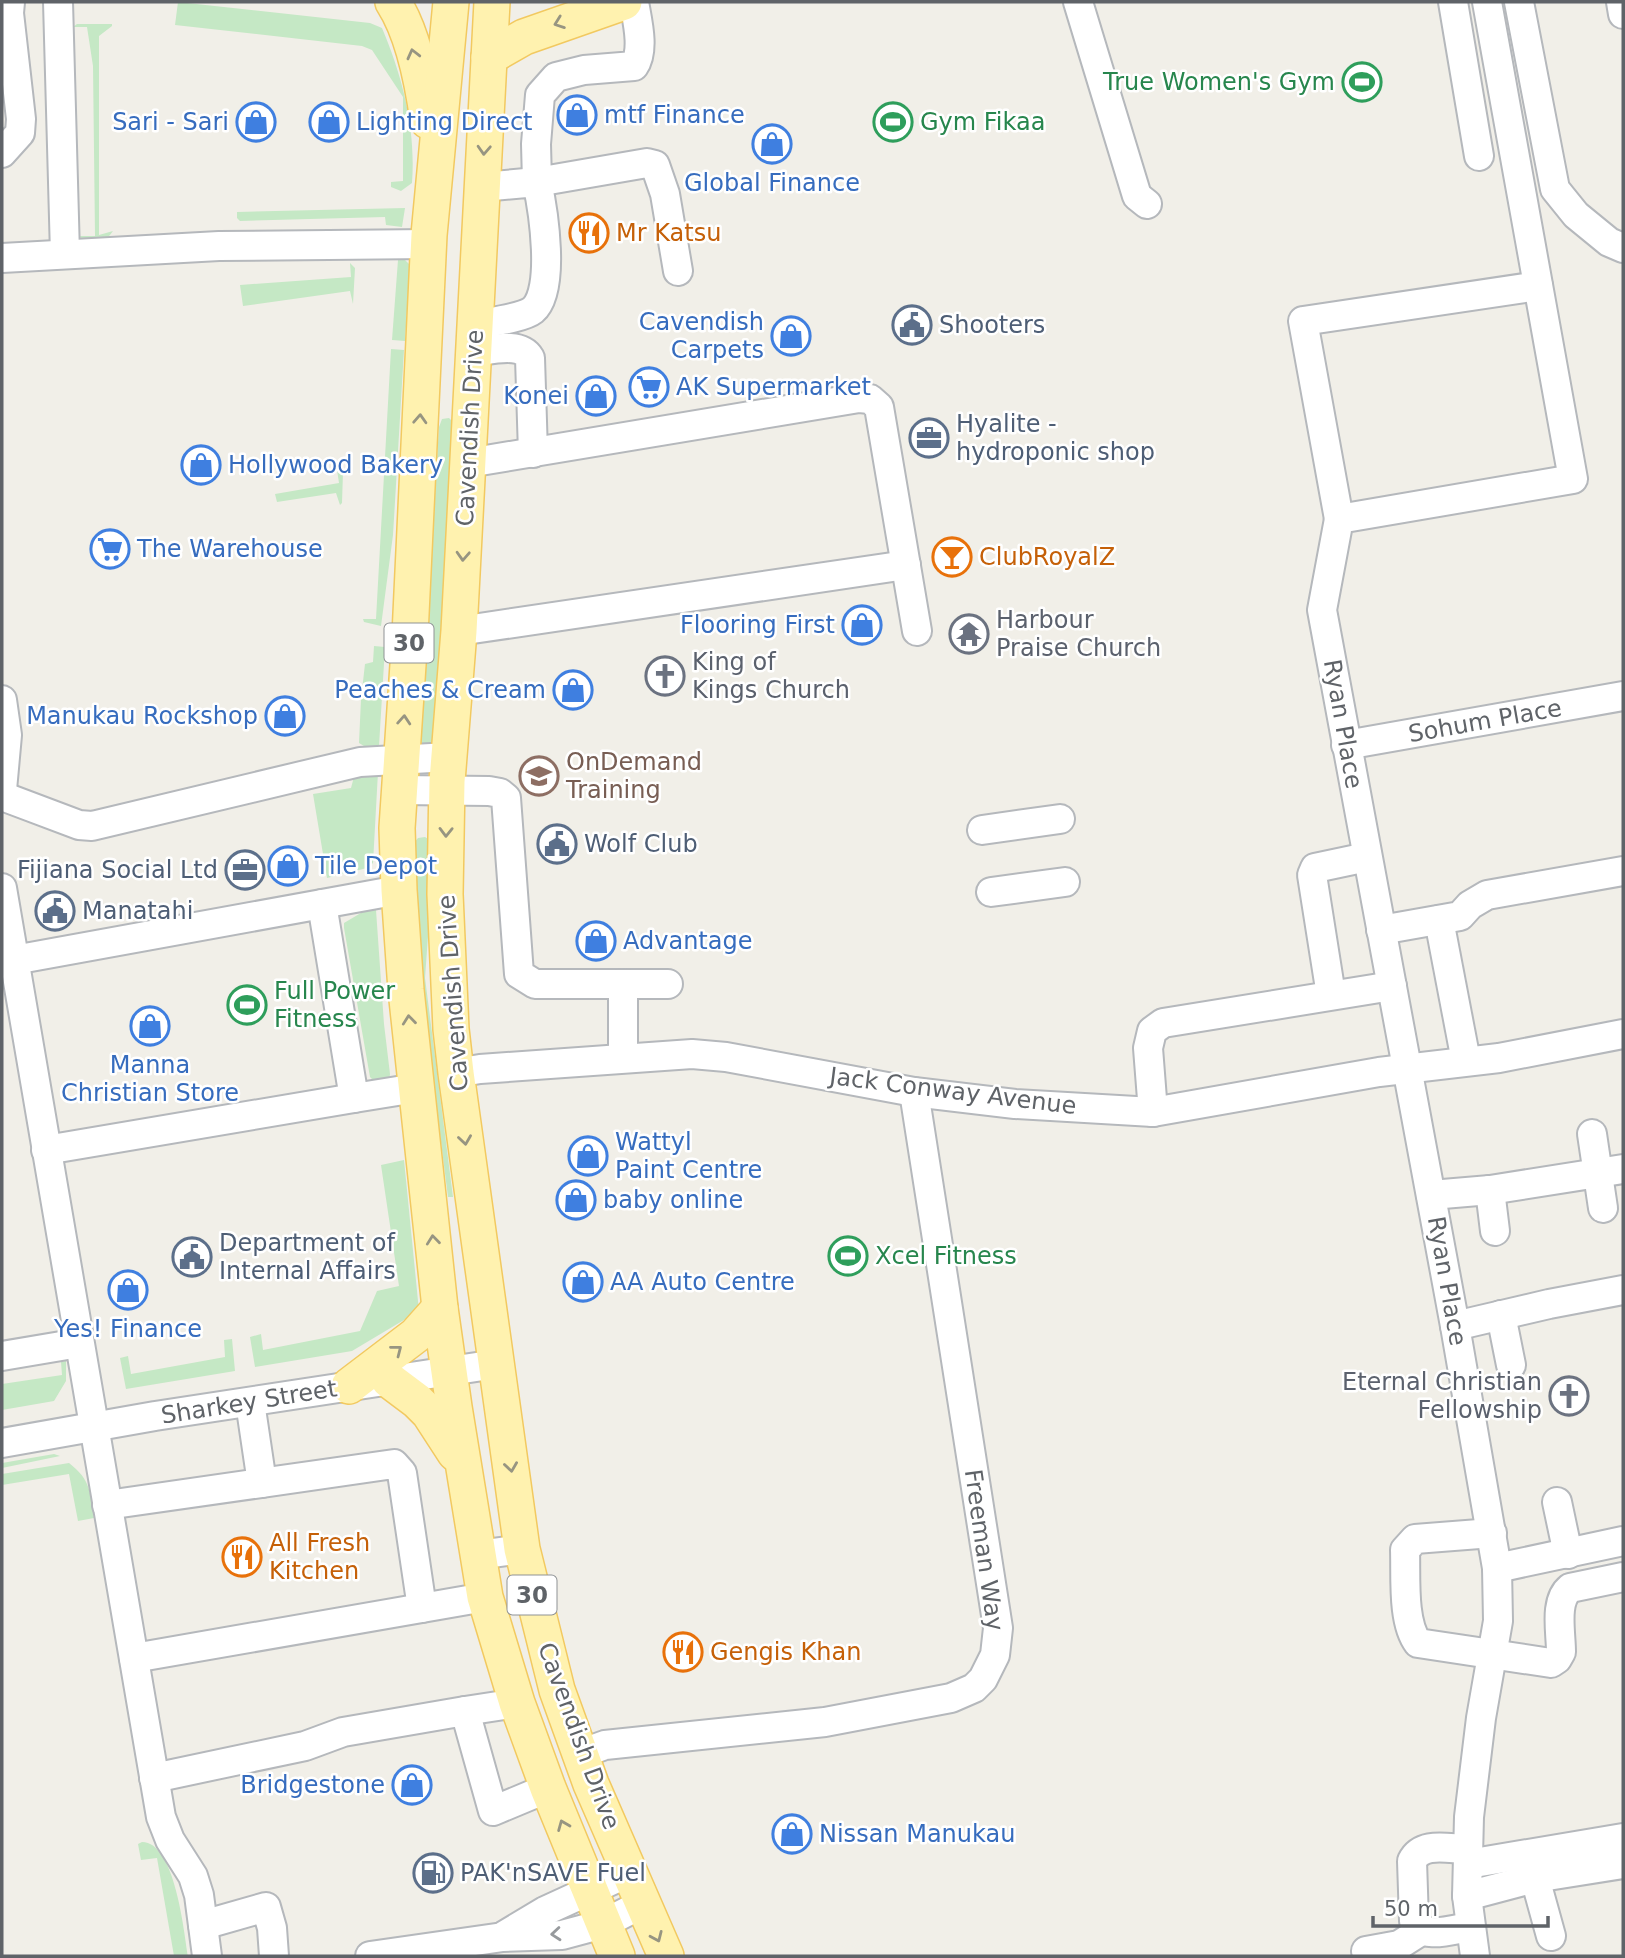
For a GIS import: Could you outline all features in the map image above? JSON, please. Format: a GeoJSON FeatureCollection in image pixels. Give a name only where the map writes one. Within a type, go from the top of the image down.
{"type":"FeatureCollection","features":[{"type":"Feature","properties":{"kind":"main road"},"geometry":{"type":"LineString","coordinates":[[393,2],[410,39],[426,104],[434,170]]}},
{"type":"Feature","properties":{"kind":"main road","name":"Cavendish Drive"},"geometry":{"type":"LineString","coordinates":[[450,2],[429,244],[397,828],[399,890],[416,1088],[440,1308],[485,1597],[517,1703],[548,1788],[617,1956]]}},
{"type":"Feature","properties":{"kind":"main road","name":"Cavendish Drive"},"geometry":{"type":"LineString","coordinates":[[492,2],[459,631],[448,773],[445,894],[451,1029],[522,1549],[557,1690],[580,1754],[666,1956]]}},
{"type":"Feature","properties":{"kind":"main road"},"geometry":{"type":"LineString","coordinates":[[489,57],[524,37],[624,2]]}},
{"type":"Feature","properties":{"kind":"main road"},"geometry":{"type":"LineString","coordinates":[[349,1386],[416,1335],[440,1308]]}},
{"type":"Feature","properties":{"kind":"main road"},"geometry":{"type":"LineString","coordinates":[[389,1380],[429,1413],[463,1464]]}},
{"type":"Feature","properties":{"kind":"street"},"geometry":{"type":"LineString","coordinates":[[2,153],[20,133],[22,119],[9,13],[10,2]]}},
{"type":"Feature","properties":{"kind":"street"},"geometry":{"type":"LineString","coordinates":[[58,2],[65,254]]}},
{"type":"Feature","properties":{"kind":"street"},"geometry":{"type":"LineString","coordinates":[[475,339],[531,312],[541,301],[546,256],[545,218],[537,182],[540,95],[555,77],[584,70],[634,66],[639,60],[635,2]]}},
{"type":"Feature","properties":{"kind":"street"},"geometry":{"type":"LineString","coordinates":[[1078,2],[1137,196],[1147,204]]}},
{"type":"Feature","properties":{"kind":"street"},"geometry":{"type":"LineString","coordinates":[[1453,2],[1479,156]]}},
{"type":"Feature","properties":{"kind":"street"},"geometry":{"type":"LineString","coordinates":[[1487,2],[1573,479],[1339,519],[1303,321],[1538,286]]}},
{"type":"Feature","properties":{"kind":"street"},"geometry":{"type":"LineString","coordinates":[[1519,2],[1555,189],[1576,215],[1609,242],[1623,248]]}},
{"type":"Feature","properties":{"kind":"street"},"geometry":{"type":"LineString","coordinates":[[1621,2],[1623,14]]}},
{"type":"Feature","properties":{"kind":"street"},"geometry":{"type":"LineString","coordinates":[[482,187],[537,182],[647,163],[655,165],[665,194],[678,271]]}},
{"type":"Feature","properties":{"kind":"street"},"geometry":{"type":"LineString","coordinates":[[2,258],[219,246],[429,244]]}},
{"type":"Feature","properties":{"kind":"street"},"geometry":{"type":"LineString","coordinates":[[475,339],[518,348],[530,358],[533,453]]}},
{"type":"Feature","properties":{"kind":"street"},"geometry":{"type":"LineString","coordinates":[[468,463],[859,398],[870,399],[878,407],[917,631]]}},
{"type":"Feature","properties":{"kind":"street","name":"Ryan Place"},"geometry":{"type":"LineString","coordinates":[[1339,519],[1322,610],[1455,1326],[1497,1568],[1498,1621],[1481,1718],[1469,1817],[1467,1896],[1475,1956]]}},
{"type":"Feature","properties":{"kind":"street"},"geometry":{"type":"LineString","coordinates":[[459,631],[906,565]]}},
{"type":"Feature","properties":{"kind":"street","name":"Sohum Place"},"geometry":{"type":"LineString","coordinates":[[1346,745],[1623,696]]}},
{"type":"Feature","properties":{"kind":"street"},"geometry":{"type":"LineString","coordinates":[[2,700],[7,735],[2,790]]}},
{"type":"Feature","properties":{"kind":"street"},"geometry":{"type":"LineString","coordinates":[[2,796],[79,825],[92,826],[360,762],[401,774],[448,773],[500,793],[506,798],[519,974],[535,984],[668,984]]}},
{"type":"Feature","properties":{"kind":"street"},"geometry":{"type":"LineString","coordinates":[[982,830],[1059,819]]}},
{"type":"Feature","properties":{"kind":"street"},"geometry":{"type":"LineString","coordinates":[[1331,995],[1312,874],[1315,868],[1367,857]]}},
{"type":"Feature","properties":{"kind":"street"},"geometry":{"type":"LineString","coordinates":[[1381,930],[1460,916],[1470,905],[1487,895],[1623,871]]}},
{"type":"Feature","properties":{"kind":"street"},"geometry":{"type":"LineString","coordinates":[[991,892],[1065,882]]}},
{"type":"Feature","properties":{"kind":"street"},"geometry":{"type":"LineString","coordinates":[[2,888],[161,1817],[170,1840],[193,1876],[200,1895],[206,1956]]}},
{"type":"Feature","properties":{"kind":"street"},"geometry":{"type":"LineString","coordinates":[[14,960],[399,890]]}},
{"type":"Feature","properties":{"kind":"street"},"geometry":{"type":"LineString","coordinates":[[322,904],[354,1098]]}},
{"type":"Feature","properties":{"kind":"street"},"geometry":{"type":"LineString","coordinates":[[1439,920],[1466,1061]]}},
{"type":"Feature","properties":{"kind":"street"},"geometry":{"type":"LineString","coordinates":[[623,984],[623,1057]]}},
{"type":"Feature","properties":{"kind":"street"},"geometry":{"type":"LineString","coordinates":[[1153,1112],[1148,1048],[1152,1031],[1163,1023],[1392,986]]}},
{"type":"Feature","properties":{"kind":"street","name":"Jack Conway Avenue"},"geometry":{"type":"LineString","coordinates":[[456,1073],[683,1054],[726,1057],[914,1092],[1015,1104],[1153,1112],[1407,1069],[1499,1058],[1623,1034]]}},
{"type":"Feature","properties":{"kind":"street"},"geometry":{"type":"LineString","coordinates":[[46,1150],[416,1088]]}},
{"type":"Feature","properties":{"kind":"street","name":"Freeman Way"},"geometry":{"type":"LineString","coordinates":[[580,1754],[605,1745],[825,1723],[951,1698],[974,1688],[990,1667],[995,1655],[998,1628],[914,1092]]}},
{"type":"Feature","properties":{"kind":"street"},"geometry":{"type":"LineString","coordinates":[[1592,1134],[1610,1171],[1603,1208]]}},
{"type":"Feature","properties":{"kind":"street"},"geometry":{"type":"LineString","coordinates":[[1431,1195],[1490,1190],[1610,1171]]}},
{"type":"Feature","properties":{"kind":"street"},"geometry":{"type":"LineString","coordinates":[[1490,1190],[1495,1231]]}},
{"type":"Feature","properties":{"kind":"street"},"geometry":{"type":"LineString","coordinates":[[1455,1326],[1623,1290]]}},
{"type":"Feature","properties":{"kind":"street"},"geometry":{"type":"LineString","coordinates":[[1501,1315],[1511,1365]]}},
{"type":"Feature","properties":{"kind":"street"},"geometry":{"type":"LineString","coordinates":[[2,1356],[79,1343]]}},
{"type":"Feature","properties":{"kind":"street","name":"Sharkey Street"},"geometry":{"type":"LineString","coordinates":[[2,1443],[496,1364]]}},
{"type":"Feature","properties":{"kind":"street"},"geometry":{"type":"LineString","coordinates":[[250,1402],[262,1483]]}},
{"type":"Feature","properties":{"kind":"street"},"geometry":{"type":"LineString","coordinates":[[107,1505],[398,1465],[402,1473],[422,1608]]}},
{"type":"Feature","properties":{"kind":"street"},"geometry":{"type":"LineString","coordinates":[[1558,1502],[1569,1554]]}},
{"type":"Feature","properties":{"kind":"street"},"geometry":{"type":"LineString","coordinates":[[1492,1533],[1415,1539],[1405,1550],[1408,1623],[1412,1636],[1418,1643],[1551,1662],[1557,1659],[1561,1652],[1560,1601],[1564,1593],[1570,1588],[1623,1577]]}},
{"type":"Feature","properties":{"kind":"street"},"geometry":{"type":"LineString","coordinates":[[1497,1568],[1623,1541]]}},
{"type":"Feature","properties":{"kind":"street"},"geometry":{"type":"LineString","coordinates":[[478,1555],[522,1549]]}},
{"type":"Feature","properties":{"kind":"street"},"geometry":{"type":"LineString","coordinates":[[134,1658],[485,1597]]}},
{"type":"Feature","properties":{"kind":"street"},"geometry":{"type":"LineString","coordinates":[[154,1778],[305,1746],[343,1732],[517,1703]]}},
{"type":"Feature","properties":{"kind":"street"},"geometry":{"type":"LineString","coordinates":[[465,1711],[493,1811],[548,1788]]}},
{"type":"Feature","properties":{"kind":"street"},"geometry":{"type":"LineString","coordinates":[[1421,1931],[1415,1922],[1412,1861],[1415,1854],[1425,1848],[1468,1857],[1623,1838]]}},
{"type":"Feature","properties":{"kind":"street"},"geometry":{"type":"LineString","coordinates":[[1467,1896],[1535,1878],[1623,1864]]}},
{"type":"Feature","properties":{"kind":"street"},"geometry":{"type":"LineString","coordinates":[[1535,1878],[1551,1936]]}},
{"type":"Feature","properties":{"kind":"street"},"geometry":{"type":"LineString","coordinates":[[503,1937],[545,1910],[589,1891],[636,1888]]}},
{"type":"Feature","properties":{"kind":"street"},"geometry":{"type":"LineString","coordinates":[[370,1956],[503,1937],[562,1935],[603,1924],[636,1888]]}},
{"type":"Feature","properties":{"kind":"street"},"geometry":{"type":"LineString","coordinates":[[203,1925],[266,1907],[272,1928],[274,1956]]}},
{"type":"Feature","properties":{"kind":"street"},"geometry":{"type":"LineString","coordinates":[[1366,1951],[1399,1945],[1421,1931],[1436,1932],[1470,1927]]}},
{"type":"Feature","properties":{"kind":"green space"},"geometry":{"type":"Polygon","coordinates":[[[178,2],[370,23],[382,28],[402,85],[410,123],[412,183],[401,191],[391,187],[391,182],[403,181],[403,97],[372,50],[362,46],[175,25],[178,2]]]}},
{"type":"Feature","properties":{"kind":"green space"},"geometry":{"type":"Polygon","coordinates":[[[77,24],[112,24],[99,36],[99,235],[113,231],[99,244],[81,239],[80,236],[95,236],[93,66],[87,27],[73,27],[77,24]]]}},
{"type":"Feature","properties":{"kind":"green space"},"geometry":{"type":"Polygon","coordinates":[[[405,208],[402,227],[386,225],[385,217],[240,221],[237,218],[237,212],[405,208]]]}},
{"type":"Feature","properties":{"kind":"green space"},"geometry":{"type":"Polygon","coordinates":[[[398,260],[405,260],[410,265],[405,341],[392,340],[398,260]]]}},
{"type":"Feature","properties":{"kind":"green space"},"geometry":{"type":"Polygon","coordinates":[[[350,263],[355,268],[353,304],[350,291],[243,306],[240,285],[351,277],[350,263]]]}},
{"type":"Feature","properties":{"kind":"green space"},"geometry":{"type":"Polygon","coordinates":[[[391,349],[404,350],[393,535],[381,626],[364,622],[363,619],[376,619],[391,349]]]}},
{"type":"Feature","properties":{"kind":"green space"},"geometry":{"type":"Polygon","coordinates":[[[449,418],[453,422],[436,742],[434,745],[423,746],[420,739],[439,427],[442,419],[449,418]]]}},
{"type":"Feature","properties":{"kind":"green space"},"geometry":{"type":"Polygon","coordinates":[[[337,470],[343,472],[340,505],[336,493],[277,502],[275,494],[339,483],[337,470]]]}},
{"type":"Feature","properties":{"kind":"green space"},"geometry":{"type":"Polygon","coordinates":[[[374,646],[385,647],[379,746],[369,749],[359,743],[361,699],[365,664],[373,662],[374,646]]]}},
{"type":"Feature","properties":{"kind":"green space"},"geometry":{"type":"Polygon","coordinates":[[[378,772],[373,863],[367,868],[327,878],[313,794],[351,788],[355,773],[378,772]]]}},
{"type":"Feature","properties":{"kind":"green space"},"geometry":{"type":"Polygon","coordinates":[[[425,837],[430,840],[434,853],[425,978],[453,1197],[448,1197],[421,985],[413,844],[418,838],[425,837]]]}},
{"type":"Feature","properties":{"kind":"green space"},"geometry":{"type":"Polygon","coordinates":[[[371,907],[376,910],[390,1074],[389,1082],[377,1084],[370,1077],[344,928],[344,923],[371,907]]]}},
{"type":"Feature","properties":{"kind":"green space"},"geometry":{"type":"Polygon","coordinates":[[[404,1160],[419,1311],[352,1351],[255,1367],[250,1337],[261,1334],[263,1350],[360,1331],[377,1291],[399,1286],[381,1165],[404,1160]]]}},
{"type":"Feature","properties":{"kind":"green space"},"geometry":{"type":"Polygon","coordinates":[[[232,1339],[235,1371],[126,1389],[120,1358],[128,1356],[131,1374],[225,1357],[224,1340],[232,1339]]]}},
{"type":"Feature","properties":{"kind":"green space"},"geometry":{"type":"Polygon","coordinates":[[[66,1361],[66,1381],[54,1401],[2,1410],[2,1384],[62,1375],[61,1362],[66,1361]]]}},
{"type":"Feature","properties":{"kind":"green space"},"geometry":{"type":"Polygon","coordinates":[[[54,1454],[60,1456],[2,1468],[2,1463],[54,1454]]]}},
{"type":"Feature","properties":{"kind":"green space"},"geometry":{"type":"Polygon","coordinates":[[[69,1463],[86,1481],[94,1518],[78,1521],[69,1474],[2,1485],[2,1474],[69,1463]]]}},
{"type":"Feature","properties":{"kind":"green space"},"geometry":{"type":"Polygon","coordinates":[[[142,1842],[153,1846],[163,1856],[170,1871],[188,1956],[174,1956],[157,1858],[141,1860],[138,1844],[142,1842]]]}},
{"type":"Feature","properties":{"kind":"place","name":"True Women's Gym"},"geometry":{"type":"Point","coordinates":[1362,82]}},
{"type":"Feature","properties":{"kind":"place","name":"mtf Finance"},"geometry":{"type":"Point","coordinates":[577,115]}},
{"type":"Feature","properties":{"kind":"place","name":"Sari - Sari"},"geometry":{"type":"Point","coordinates":[256,122]}},
{"type":"Feature","properties":{"kind":"place","name":"Lighting Direct"},"geometry":{"type":"Point","coordinates":[329,122]}},
{"type":"Feature","properties":{"kind":"place","name":"Gym Fikaa"},"geometry":{"type":"Point","coordinates":[893,122]}},
{"type":"Feature","properties":{"kind":"place","name":"Global Finance"},"geometry":{"type":"Point","coordinates":[772,144]}},
{"type":"Feature","properties":{"kind":"place","name":"Mr Katsu"},"geometry":{"type":"Point","coordinates":[589,233]}},
{"type":"Feature","properties":{"kind":"place","name":"Shooters"},"geometry":{"type":"Point","coordinates":[912,325]}},
{"type":"Feature","properties":{"kind":"place","name":"Cavendish Carpets"},"geometry":{"type":"Point","coordinates":[791,336]}},
{"type":"Feature","properties":{"kind":"place","name":"AK Supermarket"},"geometry":{"type":"Point","coordinates":[649,387]}},
{"type":"Feature","properties":{"kind":"place","name":"Konei"},"geometry":{"type":"Point","coordinates":[596,396]}},
{"type":"Feature","properties":{"kind":"place","name":"Hyalite - hydroponic shop"},"geometry":{"type":"Point","coordinates":[929,438]}},
{"type":"Feature","properties":{"kind":"place","name":"Hollywood Bakery"},"geometry":{"type":"Point","coordinates":[201,465]}},
{"type":"Feature","properties":{"kind":"place","name":"The Warehouse"},"geometry":{"type":"Point","coordinates":[110,549]}},
{"type":"Feature","properties":{"kind":"place","name":"ClubRoyalZ"},"geometry":{"type":"Point","coordinates":[952,557]}},
{"type":"Feature","properties":{"kind":"place","name":"Flooring First"},"geometry":{"type":"Point","coordinates":[862,625]}},
{"type":"Feature","properties":{"kind":"place","name":"Harbour Praise Church"},"geometry":{"type":"Point","coordinates":[969,634]}},
{"type":"Feature","properties":{"kind":"place","name":"King of Kings Church"},"geometry":{"type":"Point","coordinates":[665,676]}},
{"type":"Feature","properties":{"kind":"place","name":"Peaches & Cream"},"geometry":{"type":"Point","coordinates":[573,690]}},
{"type":"Feature","properties":{"kind":"place","name":"Manukau Rockshop"},"geometry":{"type":"Point","coordinates":[285,716]}},
{"type":"Feature","properties":{"kind":"place","name":"OnDemand Training"},"geometry":{"type":"Point","coordinates":[539,776]}},
{"type":"Feature","properties":{"kind":"place","name":"Wolf Club"},"geometry":{"type":"Point","coordinates":[557,844]}},
{"type":"Feature","properties":{"kind":"place","name":"Tile Depot"},"geometry":{"type":"Point","coordinates":[288,866]}},
{"type":"Feature","properties":{"kind":"place","name":"Fijiana Social Ltd"},"geometry":{"type":"Point","coordinates":[245,870]}},
{"type":"Feature","properties":{"kind":"place","name":"Manatahi"},"geometry":{"type":"Point","coordinates":[55,911]}},
{"type":"Feature","properties":{"kind":"place","name":"Advantage"},"geometry":{"type":"Point","coordinates":[596,941]}},
{"type":"Feature","properties":{"kind":"place","name":"Full Power Fitness"},"geometry":{"type":"Point","coordinates":[247,1005]}},
{"type":"Feature","properties":{"kind":"place","name":"Manna Christian Store"},"geometry":{"type":"Point","coordinates":[150,1026]}},
{"type":"Feature","properties":{"kind":"place","name":"Wattyl Paint Centre"},"geometry":{"type":"Point","coordinates":[588,1156]}},
{"type":"Feature","properties":{"kind":"place","name":"baby online"},"geometry":{"type":"Point","coordinates":[576,1200]}},
{"type":"Feature","properties":{"kind":"place","name":"Xcel Fitness"},"geometry":{"type":"Point","coordinates":[848,1256]}},
{"type":"Feature","properties":{"kind":"place","name":"Department of Internal Affairs"},"geometry":{"type":"Point","coordinates":[192,1257]}},
{"type":"Feature","properties":{"kind":"place","name":"AA Auto Centre"},"geometry":{"type":"Point","coordinates":[583,1282]}},
{"type":"Feature","properties":{"kind":"place","name":"Yes! Finance"},"geometry":{"type":"Point","coordinates":[128,1290]}},
{"type":"Feature","properties":{"kind":"place","name":"Eternal Christian Fellowship"},"geometry":{"type":"Point","coordinates":[1569,1396]}},
{"type":"Feature","properties":{"kind":"place","name":"All Fresh Kitchen"},"geometry":{"type":"Point","coordinates":[242,1557]}},
{"type":"Feature","properties":{"kind":"place","name":"Gengis Khan"},"geometry":{"type":"Point","coordinates":[683,1652]}},
{"type":"Feature","properties":{"kind":"place","name":"Bridgestone"},"geometry":{"type":"Point","coordinates":[412,1785]}},
{"type":"Feature","properties":{"kind":"place","name":"Nissan Manukau"},"geometry":{"type":"Point","coordinates":[792,1834]}},
{"type":"Feature","properties":{"kind":"place","name":"PAK'nSAVE Fuel"},"geometry":{"type":"Point","coordinates":[433,1873]}}]}
